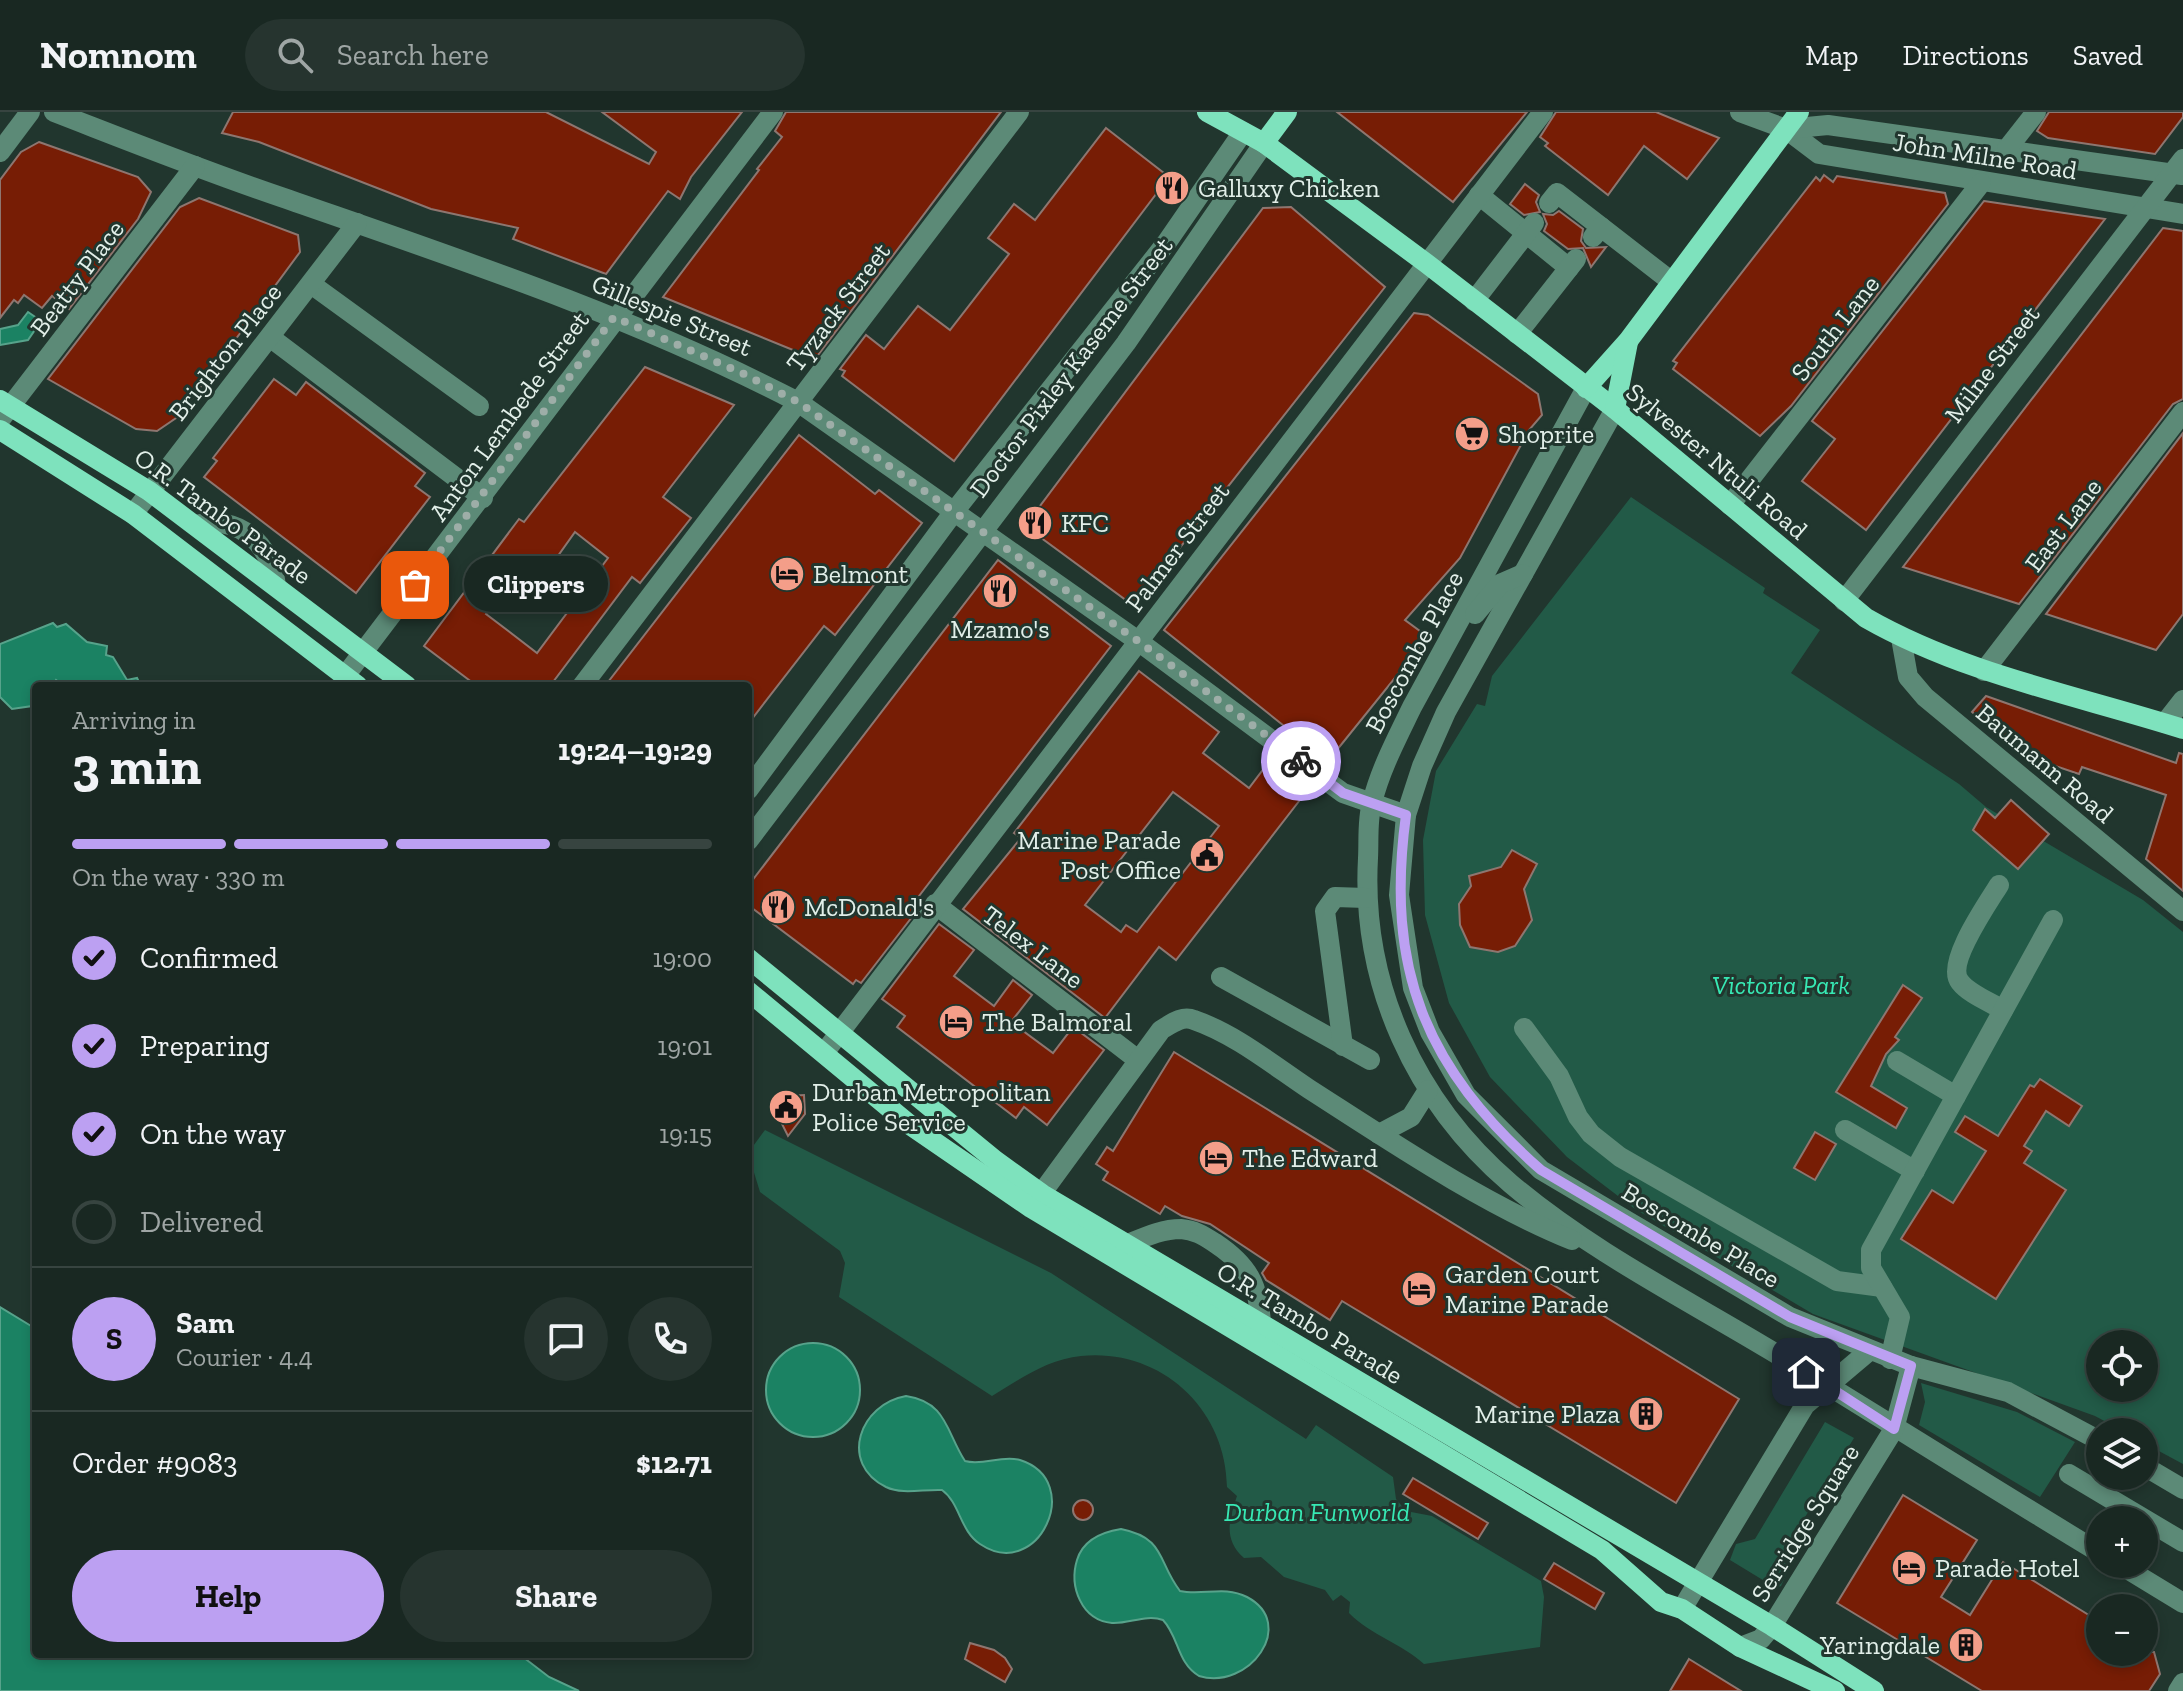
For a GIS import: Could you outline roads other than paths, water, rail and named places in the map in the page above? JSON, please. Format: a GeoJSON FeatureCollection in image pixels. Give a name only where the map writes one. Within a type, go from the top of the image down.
{"type":"FeatureCollection","features":[{"type":"Feature","properties":{"kind":"main road","name":"Sylvester Ntuli Road"},"geometry":{"type":"LineString","coordinates":[[1207,112],[1264,143],[1426,263],[1615,409],[1844,601],[1901,638],[1984,671],[2174,726]]}},
{"type":"Feature","properties":{"kind":"main road","name":"Doctor Pixley Kaseme Street"},"geometry":{"type":"LineString","coordinates":[[1264,143],[1287,112]]}},
{"type":"Feature","properties":{"kind":"main road"},"geometry":{"type":"LineString","coordinates":[[1586,388],[1628,341],[1799,112]]}},
{"type":"Feature","properties":{"kind":"main road"},"geometry":{"type":"LineString","coordinates":[[1615,409],[1628,341]]}},
{"type":"Feature","properties":{"kind":"main road","name":"O.R. Tambo Parade"},"geometry":{"type":"LineString","coordinates":[[4,409],[149,491],[402,682]]}},
{"type":"Feature","properties":{"kind":"main road","name":"O.R. Tambo Parade"},"geometry":{"type":"LineString","coordinates":[[0,430],[133,514],[351,681]]}},
{"type":"Feature","properties":{"kind":"main road","name":"O.R. Tambo Parade"},"geometry":{"type":"LineString","coordinates":[[752,961],[996,1161],[1036,1201],[1128,1244],[1772,1626],[1874,1691]]}},
{"type":"Feature","properties":{"kind":"main road","name":"O.R. Tambo Parade"},"geometry":{"type":"LineString","coordinates":[[752,994],[910,1125],[1602,1550],[1624,1566],[1649,1593],[1682,1609],[1740,1647],[1835,1691]]}},
{"type":"Feature","properties":{"kind":"street"},"geometry":{"type":"LineString","coordinates":[[0,152],[30,112]]}},
{"type":"Feature","properties":{"kind":"street","name":"Gillespie Street"},"geometry":{"type":"LineString","coordinates":[[54,112],[195,166],[452,254],[614,317],[742,373],[798,402],[1138,641],[1343,793],[1406,815]]}},
{"type":"Feature","properties":{"kind":"street","name":"Anton Lembede Street"},"geometry":{"type":"LineString","coordinates":[[351,681],[363,651],[483,498],[614,317],[773,112]]}},
{"type":"Feature","properties":{"kind":"street","name":"Tyzack Street"},"geometry":{"type":"LineString","coordinates":[[585,682],[1019,112]]}},
{"type":"Feature","properties":{"kind":"street","name":"Palmer Street"},"geometry":{"type":"LineString","coordinates":[[824,1053],[1543,112]]}},
{"type":"Feature","properties":{"kind":"street","name":"John Milne Road"},"geometry":{"type":"LineString","coordinates":[[1740,112],[1786,129],[1819,154],[2183,214]]}},
{"type":"Feature","properties":{"kind":"street"},"geometry":{"type":"LineString","coordinates":[[2007,149],[2036,112]]}},
{"type":"Feature","properties":{"kind":"street","name":"John Milne Road"},"geometry":{"type":"LineString","coordinates":[[1786,129],[1828,125],[2179,169]]}},
{"type":"Feature","properties":{"kind":"street","name":"Doctor Pixley Kaseme Street"},"geometry":{"type":"LineString","coordinates":[[752,785],[953,513],[1167,242],[1243,132]]}},
{"type":"Feature","properties":{"kind":"street","name":"Doctor Pixley Kaseme Street"},"geometry":{"type":"LineString","coordinates":[[752,836],[1126,343],[1264,143]]}},
{"type":"Feature","properties":{"kind":"street","name":"Beatty Place"},"geometry":{"type":"LineString","coordinates":[[4,409],[195,166]]}},
{"type":"Feature","properties":{"kind":"street","name":"Milne Street"},"geometry":{"type":"LineString","coordinates":[[1844,601],[2145,207],[2179,169]]}},
{"type":"Feature","properties":{"kind":"street","name":"South Lane"},"geometry":{"type":"LineString","coordinates":[[1730,505],[1981,183]]}},
{"type":"Feature","properties":{"kind":"street"},"geometry":{"type":"LineString","coordinates":[[1549,203],[1557,193],[1597,232],[1672,282]]}},
{"type":"Feature","properties":{"kind":"street"},"geometry":{"type":"LineString","coordinates":[[1479,195],[1573,262],[1517,334]]}},
{"type":"Feature","properties":{"kind":"street","name":"Brighton Place"},"geometry":{"type":"LineString","coordinates":[[133,514],[357,223]]}},
{"type":"Feature","properties":{"kind":"street"},"geometry":{"type":"LineString","coordinates":[[1474,301],[1530,229]]}},
{"type":"Feature","properties":{"kind":"street"},"geometry":{"type":"LineString","coordinates":[[311,284],[479,406]]}},
{"type":"Feature","properties":{"kind":"street"},"geometry":{"type":"LineString","coordinates":[[271,338],[483,498]]}},
{"type":"Feature","properties":{"kind":"street","name":"Boscombe Place"},"geometry":{"type":"LineString","coordinates":[[1586,388],[1391,751],[1371,805],[1366,898],[1371,946],[1398,1038],[1428,1090],[1483,1157],[1502,1175],[1603,1251],[2086,1545]]}},
{"type":"Feature","properties":{"kind":"street","name":"Boscombe Place"},"geometry":{"type":"LineString","coordinates":[[1615,409],[1446,712],[1422,766],[1406,815],[1399,895],[1413,988],[1446,1065],[1485,1116],[1541,1170],[1790,1317],[1890,1359],[2008,1392],[2086,1434]]}},
{"type":"Feature","properties":{"kind":"street","name":"East Lane"},"geometry":{"type":"LineString","coordinates":[[1984,671],[2183,412]]}},
{"type":"Feature","properties":{"kind":"street"},"geometry":{"type":"LineString","coordinates":[[1452,636],[1500,584],[1523,574]]}},
{"type":"Feature","properties":{"kind":"street","name":"Baumann Road"},"geometry":{"type":"LineString","coordinates":[[1901,638],[1908,677],[1925,697],[2183,911]]}},
{"type":"Feature","properties":{"kind":"street"},"geometry":{"type":"LineString","coordinates":[[2174,726],[2183,700]]}},
{"type":"Feature","properties":{"kind":"street"},"geometry":{"type":"LineString","coordinates":[[1999,885],[1959,955],[1956,969],[1960,983],[2003,1010]]}},
{"type":"Feature","properties":{"kind":"street"},"geometry":{"type":"LineString","coordinates":[[1343,1046],[1325,911],[1335,897],[1366,898]]}},
{"type":"Feature","properties":{"kind":"street","name":"Telex Lane"},"geometry":{"type":"LineString","coordinates":[[935,904],[1138,1060]]}},
{"type":"Feature","properties":{"kind":"street"},"geometry":{"type":"LineString","coordinates":[[1890,1359],[1900,1317],[1871,1268],[1871,1250],[2053,920]]}},
{"type":"Feature","properties":{"kind":"street"},"geometry":{"type":"LineString","coordinates":[[1221,977],[1370,1060]]}},
{"type":"Feature","properties":{"kind":"street"},"geometry":{"type":"LineString","coordinates":[[1036,1201],[1161,1030],[1176,1021],[1191,1018],[1226,1035],[1417,1156],[1536,1223],[1603,1251]]}},
{"type":"Feature","properties":{"kind":"street"},"geometry":{"type":"LineString","coordinates":[[1524,1028],[1559,1076],[1578,1117],[1591,1134],[1620,1157],[1837,1281],[1882,1287]]}},
{"type":"Feature","properties":{"kind":"street"},"geometry":{"type":"LineString","coordinates":[[1897,1061],[1956,1096]]}},
{"type":"Feature","properties":{"kind":"street"},"geometry":{"type":"LineString","coordinates":[[1379,1134],[1411,1117],[1428,1090]]}},
{"type":"Feature","properties":{"kind":"street"},"geometry":{"type":"LineString","coordinates":[[1411,1117],[1417,1156]]}},
{"type":"Feature","properties":{"kind":"street"},"geometry":{"type":"LineString","coordinates":[[1845,1130],[1915,1171]]}},
{"type":"Feature","properties":{"kind":"street"},"geometry":{"type":"LineString","coordinates":[[1128,1244],[1170,1230],[1196,1232],[1239,1260],[1249,1272],[1260,1297],[1261,1324]]}},
{"type":"Feature","properties":{"kind":"street"},"geometry":{"type":"LineString","coordinates":[[1682,1609],[1805,1405],[1869,1351]]}},
{"type":"Feature","properties":{"kind":"street","name":"Serridge Square"},"geometry":{"type":"LineString","coordinates":[[1740,1647],[1761,1639],[1772,1626],[1894,1429],[1911,1366]]}},
{"type":"Feature","properties":{"kind":"street"},"geometry":{"type":"LineString","coordinates":[[2069,1474],[2183,1542]]}},
{"type":"Feature","properties":{"kind":"street"},"geometry":{"type":"LineString","coordinates":[[2158,1474],[2183,1489]]}},
{"type":"Feature","properties":{"kind":"street"},"geometry":{"type":"LineString","coordinates":[[2142,1578],[2183,1603]]}},
{"type":"Feature","properties":{"kind":"street"},"geometry":{"type":"LineString","coordinates":[[2178,1691],[2183,1683]]}},
{"type":"Feature","properties":{"kind":"place","name":"Galluxy Chicken"},"geometry":{"type":"Point","coordinates":[1172,188]}},
{"type":"Feature","properties":{"kind":"place","name":"Shoprite"},"geometry":{"type":"Point","coordinates":[1472,434]}},
{"type":"Feature","properties":{"kind":"place","name":"KFC"},"geometry":{"type":"Point","coordinates":[1035,523]}},
{"type":"Feature","properties":{"kind":"place","name":"Belmont"},"geometry":{"type":"Point","coordinates":[787,574]}},
{"type":"Feature","properties":{"kind":"place","name":"Clippers"},"geometry":{"type":"Point","coordinates":[415,585]}},
{"type":"Feature","properties":{"kind":"place","name":"Mzamo's"},"geometry":{"type":"Point","coordinates":[1000,591]}},
{"type":"Feature","properties":{"kind":"place","name":"Marine Parade Post Office"},"geometry":{"type":"Point","coordinates":[1207,855]}},
{"type":"Feature","properties":{"kind":"place","name":"McDonald's"},"geometry":{"type":"Point","coordinates":[778,907]}},
{"type":"Feature","properties":{"kind":"place","name":"The Balmoral"},"geometry":{"type":"Point","coordinates":[956,1022]}},
{"type":"Feature","properties":{"kind":"place","name":"Durban Metropolitan Police Service"},"geometry":{"type":"Point","coordinates":[786,1107]}},
{"type":"Feature","properties":{"kind":"place","name":"The Edward"},"geometry":{"type":"Point","coordinates":[1216,1158]}},
{"type":"Feature","properties":{"kind":"place","name":"Garden Court Marine Parade"},"geometry":{"type":"Point","coordinates":[1419,1289]}},
{"type":"Feature","properties":{"kind":"place","name":"Marine Plaza"},"geometry":{"type":"Point","coordinates":[1646,1414]}},
{"type":"Feature","properties":{"kind":"place","name":"Parade Hotel"},"geometry":{"type":"Point","coordinates":[1909,1568]}},
{"type":"Feature","properties":{"kind":"place","name":"Yaringdale"},"geometry":{"type":"Point","coordinates":[1966,1645]}},
{"type":"Feature","properties":{"kind":"park label","name":"Victoria Park"},"geometry":{"type":"Point","coordinates":[1781,985]}},
{"type":"Feature","properties":{"kind":"park label","name":"Durban Funworld"},"geometry":{"type":"Point","coordinates":[1317,1512]}}]}
